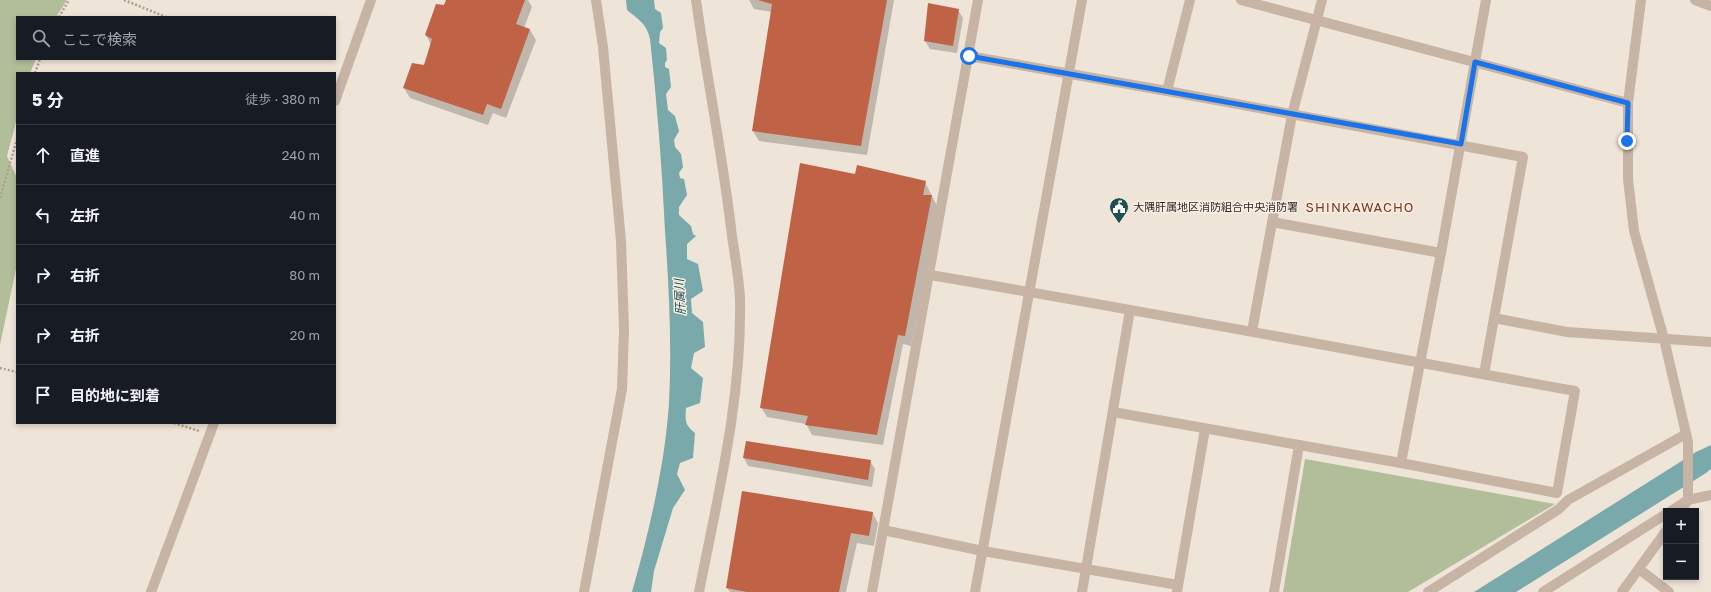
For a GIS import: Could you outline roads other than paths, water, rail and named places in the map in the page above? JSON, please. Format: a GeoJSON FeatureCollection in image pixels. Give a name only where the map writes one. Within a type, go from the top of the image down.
{"type":"FeatureCollection","features":[{"type":"Feature","properties":{"kind":"street"},"geometry":{"type":"LineString","coordinates":[[336,98],[371,0]]}},
{"type":"Feature","properties":{"kind":"street"},"geometry":{"type":"LineString","coordinates":[[584,592],[622,389],[624,330],[620,234],[605,61],[596,0]]}},
{"type":"Feature","properties":{"kind":"street"},"geometry":{"type":"LineString","coordinates":[[696,0],[703,51],[725,175],[740,298],[738,370],[731,429],[699,592]]}},
{"type":"Feature","properties":{"kind":"street"},"geometry":{"type":"LineString","coordinates":[[872,592],[930,275],[978,0]]}},
{"type":"Feature","properties":{"kind":"street"},"geometry":{"type":"LineString","coordinates":[[975,592],[1082,0]]}},
{"type":"Feature","properties":{"kind":"street"},"geometry":{"type":"LineString","coordinates":[[1167,91],[1190,0]]}},
{"type":"Feature","properties":{"kind":"street"},"geometry":{"type":"LineString","coordinates":[[1240,0],[1628,103]]}},
{"type":"Feature","properties":{"kind":"street"},"geometry":{"type":"LineString","coordinates":[[1252,331],[1292,115],[1322,0]]}},
{"type":"Feature","properties":{"kind":"street"},"geometry":{"type":"LineString","coordinates":[[1402,463],[1486,0]]}},
{"type":"Feature","properties":{"kind":"street"},"geometry":{"type":"LineString","coordinates":[[1642,0],[1628,103],[1628,179],[1634,231],[1664,339],[1687,438],[1688,495],[1682,508]]}},
{"type":"Feature","properties":{"kind":"street"},"geometry":{"type":"LineString","coordinates":[[1695,0],[1711,6]]}},
{"type":"Feature","properties":{"kind":"street"},"geometry":{"type":"LineString","coordinates":[[969,56],[1292,115],[1461,144],[1523,157],[1484,374]]}},
{"type":"Feature","properties":{"kind":"street"},"geometry":{"type":"LineString","coordinates":[[1272,222],[1440,254]]}},
{"type":"Feature","properties":{"kind":"street"},"geometry":{"type":"LineString","coordinates":[[930,275],[1252,331],[1575,391],[1556,493]]}},
{"type":"Feature","properties":{"kind":"street"},"geometry":{"type":"LineString","coordinates":[[1082,592],[1130,310]]}},
{"type":"Feature","properties":{"kind":"street"},"geometry":{"type":"LineString","coordinates":[[1494,318],[1567,332],[1711,342]]}},
{"type":"Feature","properties":{"kind":"street"},"geometry":{"type":"LineString","coordinates":[[1112,412],[1402,463],[1556,493],[1568,500]]}},
{"type":"Feature","properties":{"kind":"street"},"geometry":{"type":"LineString","coordinates":[[151,592],[214,424]]}},
{"type":"Feature","properties":{"kind":"street"},"geometry":{"type":"LineString","coordinates":[[883,530],[983,551],[1086,569],[1178,589],[1205,429]]}},
{"type":"Feature","properties":{"kind":"street"},"geometry":{"type":"LineString","coordinates":[[1428,592],[1559,509],[1568,500],[1687,438]]}},
{"type":"Feature","properties":{"kind":"street"},"geometry":{"type":"LineString","coordinates":[[1274,592],[1299,445]]}},
{"type":"Feature","properties":{"kind":"street"},"geometry":{"type":"LineString","coordinates":[[1674,508],[1688,495],[1711,495]]}},
{"type":"Feature","properties":{"kind":"street"},"geometry":{"type":"LineString","coordinates":[[1544,592],[1663,516]]}},
{"type":"Feature","properties":{"kind":"street"},"geometry":{"type":"LineString","coordinates":[[1622,592],[1663,535]]}},
{"type":"Feature","properties":{"kind":"street"},"geometry":{"type":"LineString","coordinates":[[1639,569],[1669,592]]}},
{"type":"Feature","properties":{"kind":"water","name":"肝属川"},"geometry":{"type":"Polygon","coordinates":[[[626,0],[654,0],[655,9],[661,13],[663,28],[660,32],[659,43],[666,48],[667,60],[665,67],[669,69],[671,87],[666,94],[668,110],[675,116],[679,131],[674,140],[675,147],[681,154],[683,167],[679,173],[680,178],[684,179],[687,195],[679,207],[679,215],[691,226],[693,234],[696,236],[687,244],[687,259],[698,264],[703,291],[691,299],[692,313],[703,322],[705,347],[694,353],[691,368],[703,378],[700,403],[686,408],[686,422],[689,428],[695,433],[693,458],[680,463],[677,474],[685,490],[673,508],[654,571],[651,592],[632,592],[655,498],[667,426],[670,360],[669,295],[661,159],[650,39],[647,29],[627,10],[626,0]]]}},
{"type":"Feature","properties":{"kind":"water"},"geometry":{"type":"Polygon","coordinates":[[[1711,445],[1711,469],[1706,473],[1516,592],[1474,592],[1696,452],[1711,445]]]}},
{"type":"Feature","properties":{"kind":"place","name":"大隅肝属地区消防組合中央消防署"},"geometry":{"type":"Point","coordinates":[1119,224]}},
{"type":"Feature","properties":{"kind":"district","name":"SHINKAWACHO"},"geometry":{"type":"Point","coordinates":[1360,207]}}]}
